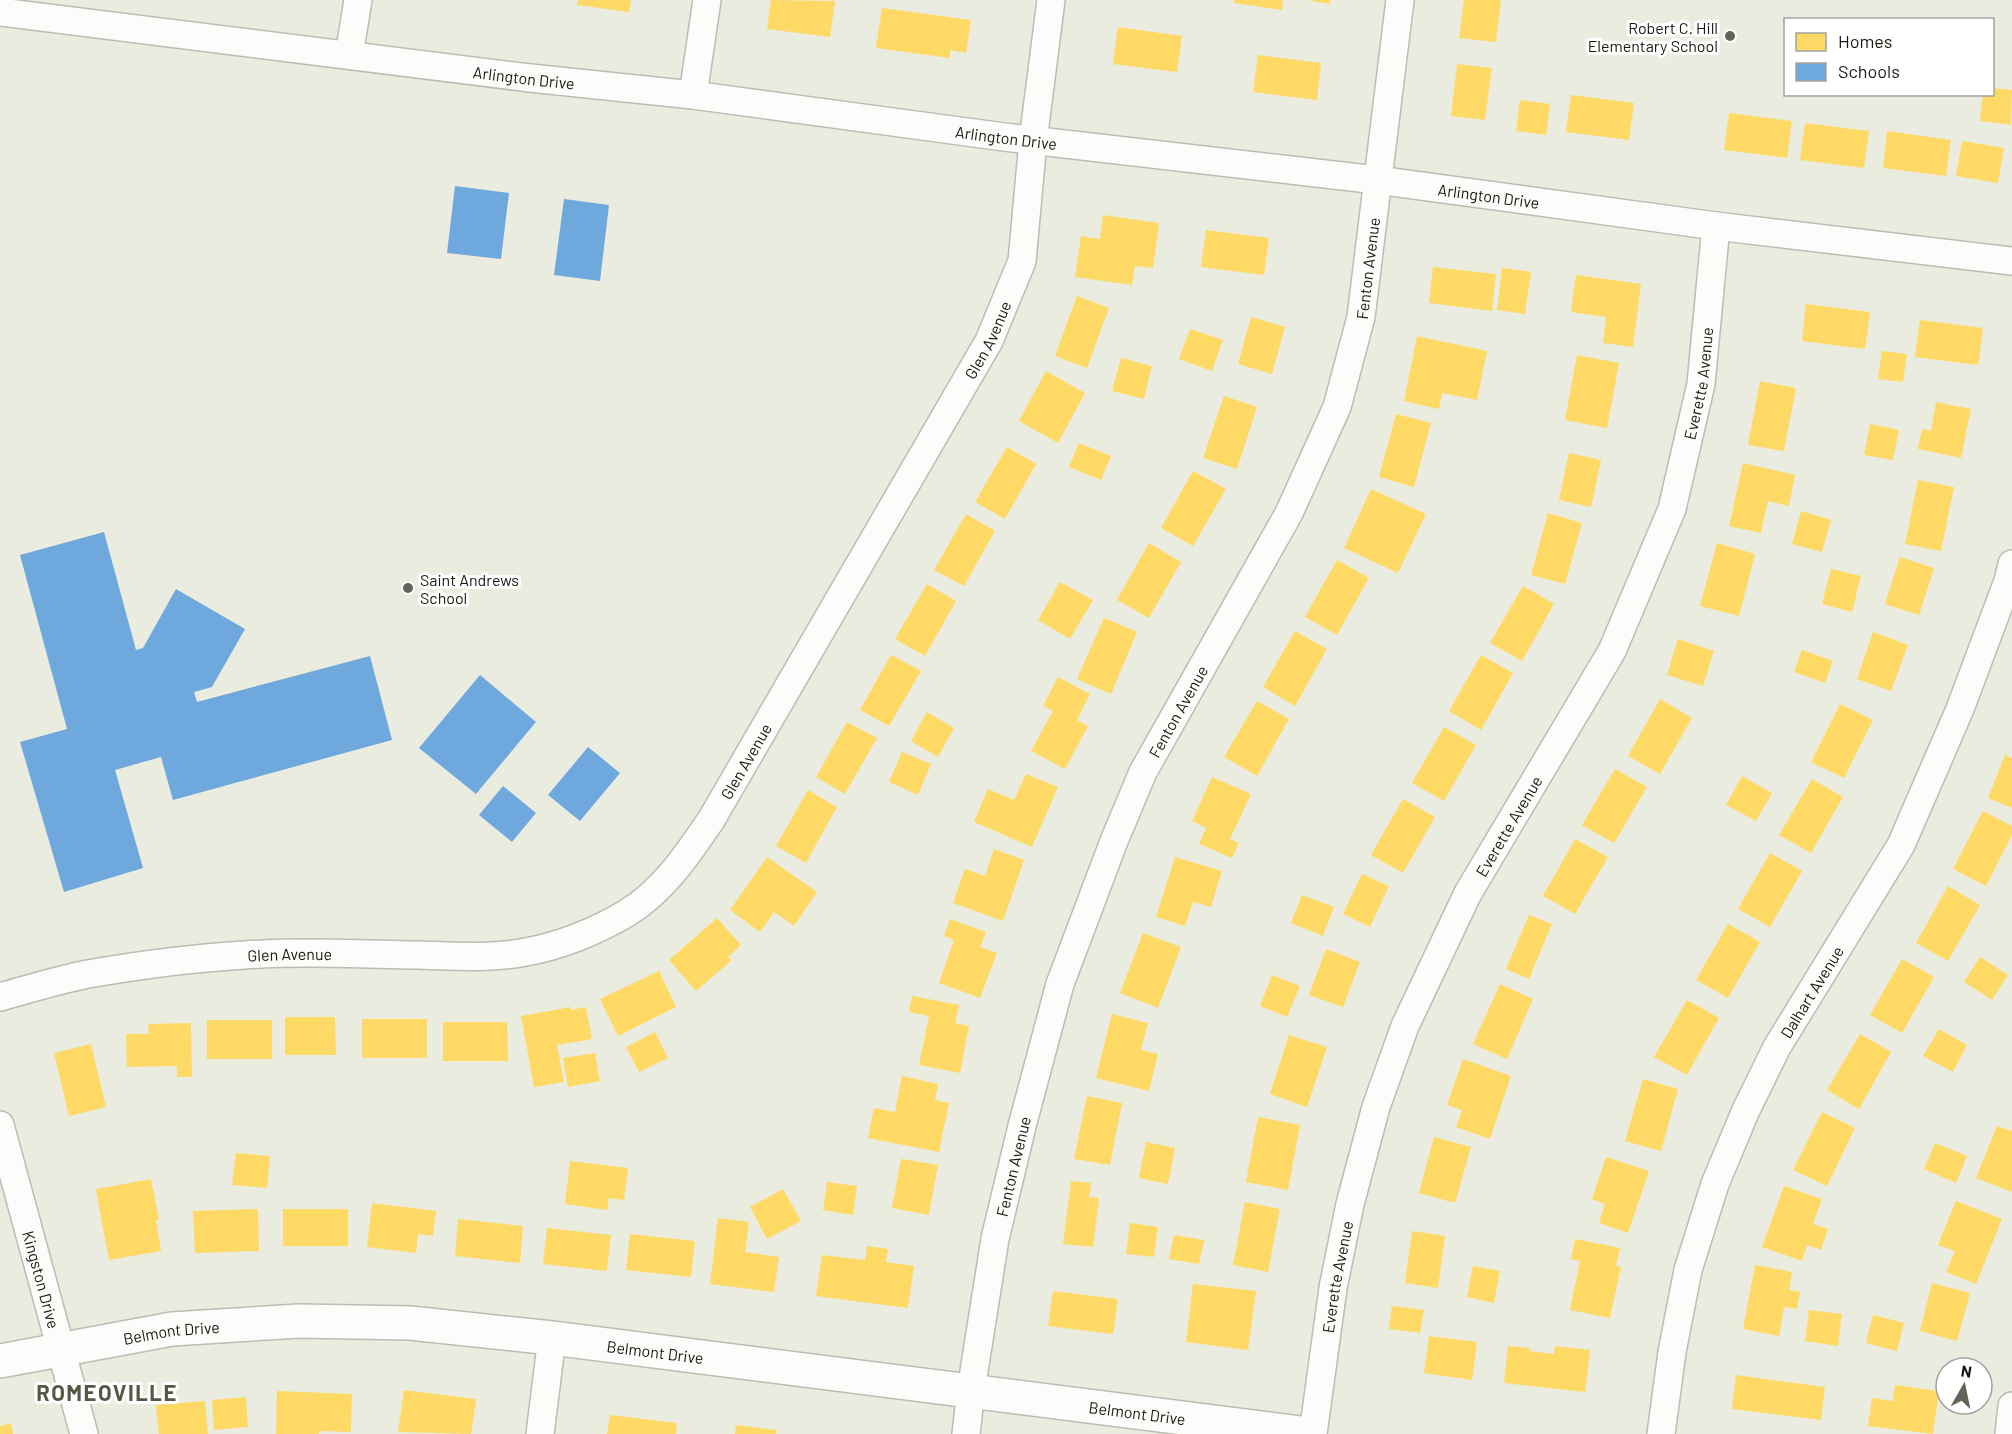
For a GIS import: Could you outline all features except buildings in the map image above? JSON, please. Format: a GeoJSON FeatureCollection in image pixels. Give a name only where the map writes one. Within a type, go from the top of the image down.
{"type":"FeatureCollection","features":[{"type":"Feature","properties":{"kind":"street"},"geometry":{"type":"LineString","coordinates":[[350,55],[358,0]]}},
{"type":"Feature","properties":{"kind":"street"},"geometry":{"type":"LineString","coordinates":[[693,95],[707,0]]}},
{"type":"Feature","properties":{"kind":"street","name":"Glen Avenue"},"geometry":{"type":"LineString","coordinates":[[0,997],[86,975],[177,961],[246,955],[338,953],[487,956],[525,953],[559,944],[628,913],[658,888],[687,856],[711,820],[988,341],[1022,261],[1033,141],[1051,0]]}},
{"type":"Feature","properties":{"kind":"street","name":"Fenton Avenue"},"geometry":{"type":"LineString","coordinates":[[966,1434],[970,1390],[994,1239],[1060,984],[1114,841],[1143,772],[1289,513],[1337,407],[1361,317],[1400,0]]}},
{"type":"Feature","properties":{"kind":"street","name":"Arlington Drive"},"geometry":{"type":"LineString","coordinates":[[4,8],[530,78],[693,95],[1033,141],[1377,180],[1716,226],[2012,261]]}},
{"type":"Feature","properties":{"kind":"street","name":"Everette Avenue"},"geometry":{"type":"LineString","coordinates":[[1311,1434],[1333,1288],[1350,1204],[1376,1107],[1405,1026],[1468,893],[1612,651],[1672,509],[1701,384],[1716,226]]}},
{"type":"Feature","properties":{"kind":"street","name":"Dalhart Avenue"},"geometry":{"type":"LineString","coordinates":[[1661,1434],[1672,1352],[1688,1270],[1715,1184],[1746,1110],[1777,1047],[1901,845],[1960,709],[2008,581],[2012,564]]}},
{"type":"Feature","properties":{"kind":"street","name":"Kingston Drive"},"geometry":{"type":"LineString","coordinates":[[0,1125],[84,1434]]}},
{"type":"Feature","properties":{"kind":"street","name":"Belmont Drive"},"geometry":{"type":"LineString","coordinates":[[0,1361],[172,1329],[299,1321],[410,1323],[552,1338],[1311,1434]]}},
{"type":"Feature","properties":{"kind":"street"},"geometry":{"type":"LineString","coordinates":[[540,1434],[552,1338]]}},
{"type":"Feature","properties":{"kind":"street"},"geometry":{"type":"LineString","coordinates":[[2009,1434],[2012,1406]]}},
{"type":"Feature","properties":{"kind":"place","name":"Robert C. Hill Elementary School"},"geometry":{"type":"Point","coordinates":[1730,36]}},
{"type":"Feature","properties":{"kind":"place","name":"Saint Andrews School"},"geometry":{"type":"Point","coordinates":[408,588]}},
{"type":"Feature","properties":{"kind":"district","name":"ROMEOVILLE"},"geometry":{"type":"Point","coordinates":[107,1392]}}]}
